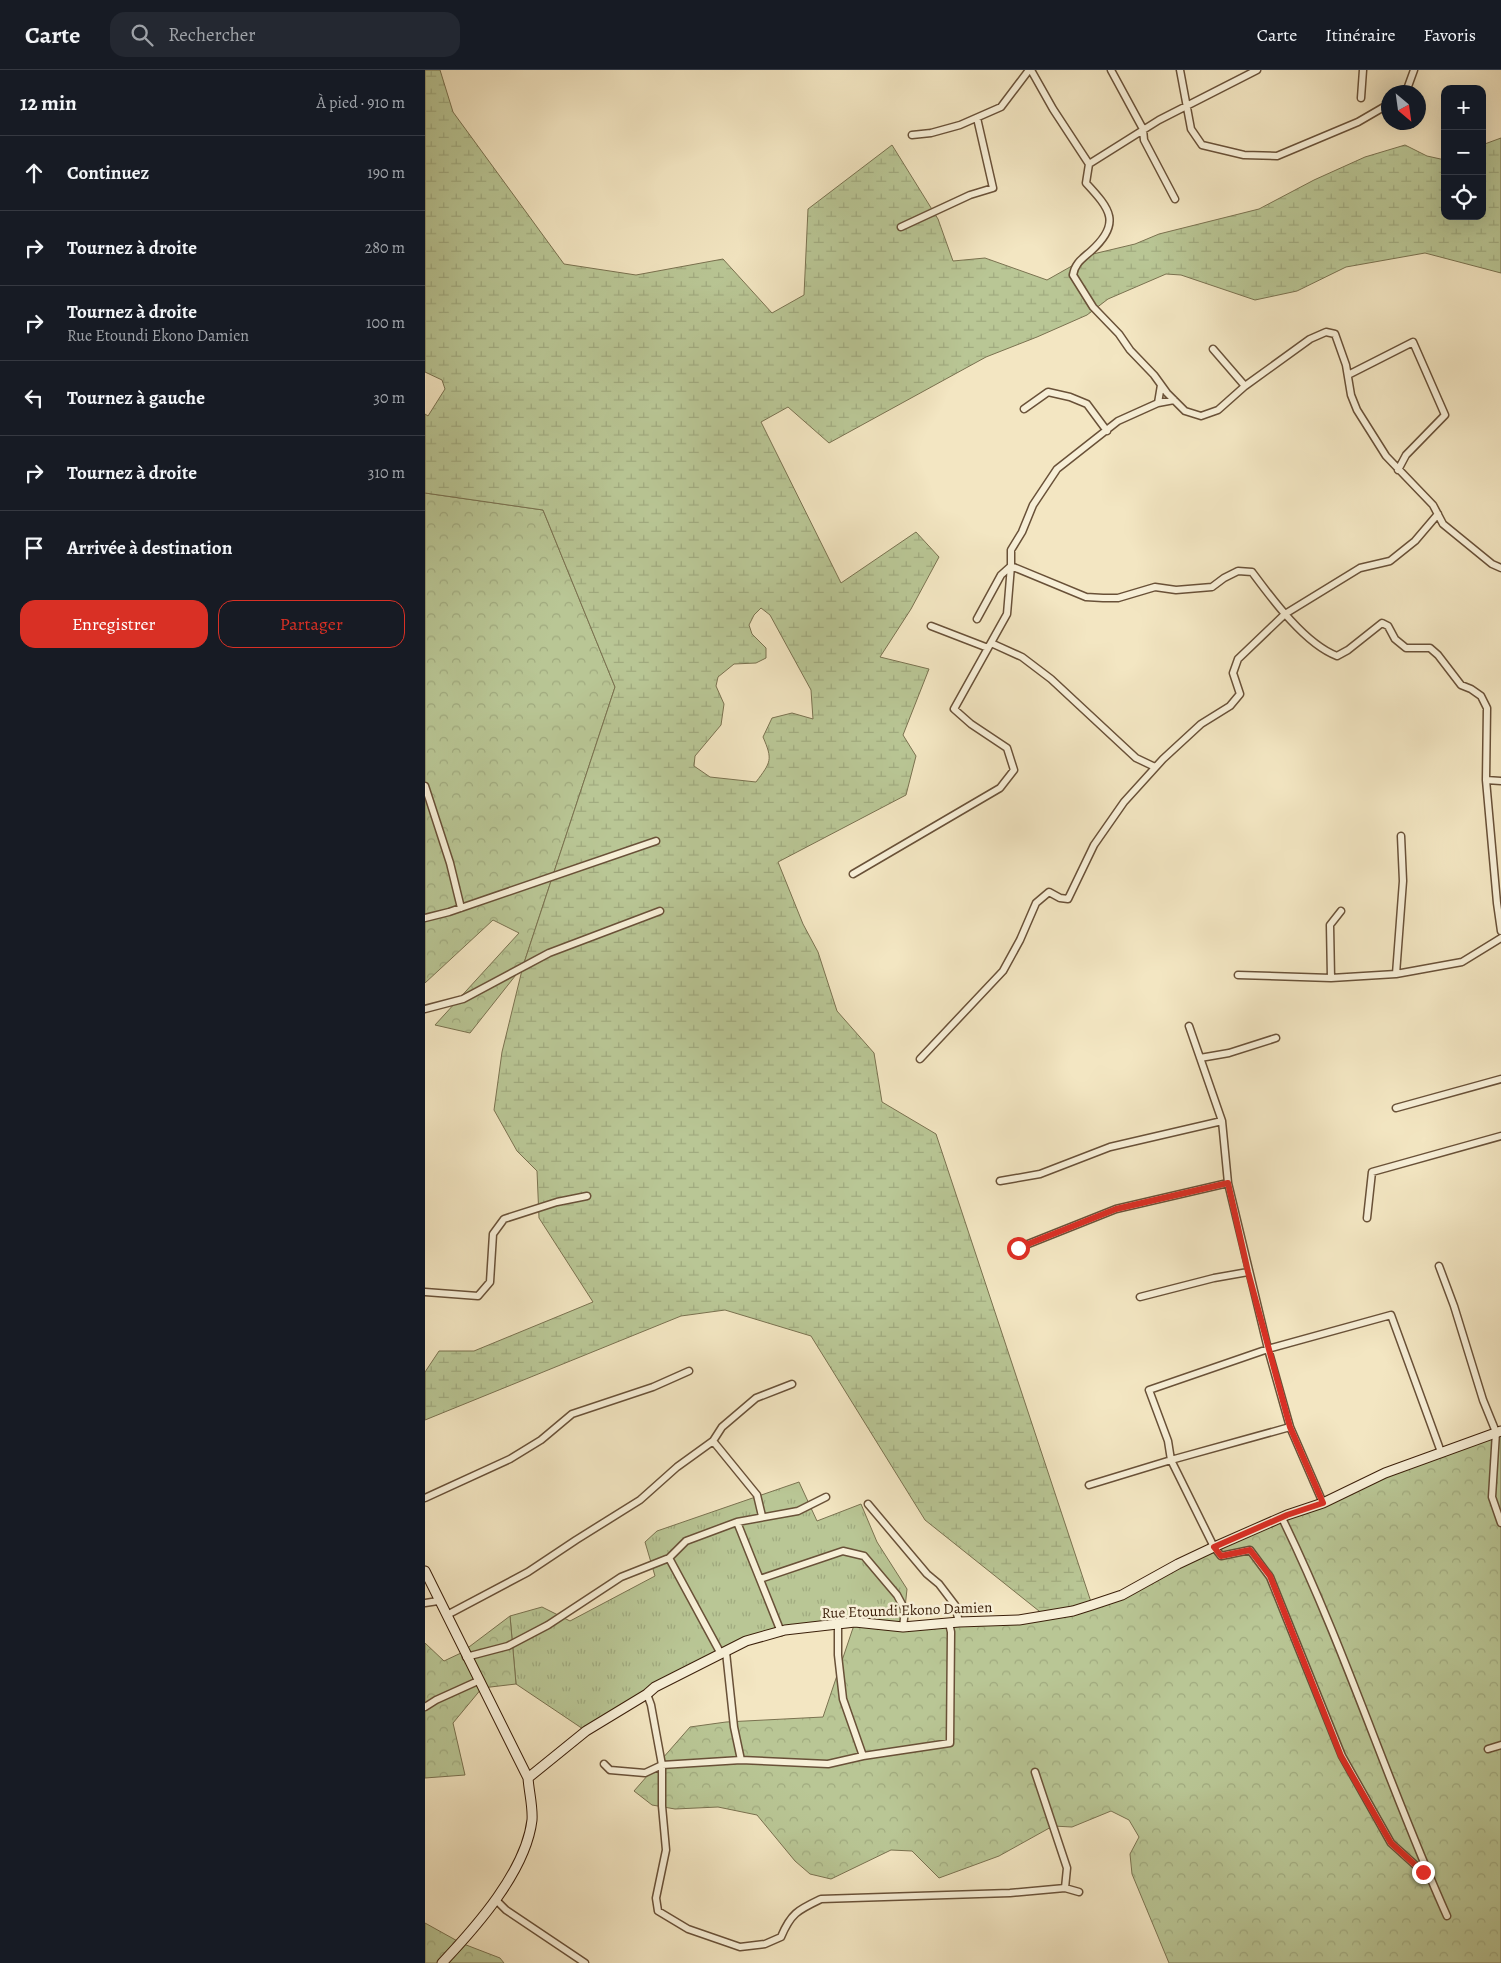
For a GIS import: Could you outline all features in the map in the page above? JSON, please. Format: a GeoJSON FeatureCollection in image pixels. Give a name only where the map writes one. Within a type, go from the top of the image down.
{"type":"FeatureCollection","features":[{"type":"Feature","properties":{"kind":"street"},"geometry":{"type":"LineString","coordinates":[[912,135],[931,133],[960,125],[1001,107],[1030,70],[1089,164],[1086,182],[1104,202],[1111,220],[1108,231],[1093,249],[1075,265],[1073,275],[1093,307],[1119,334],[1130,350],[1154,375],[1174,400],[1185,411],[1201,416],[1218,410],[1245,386],[1310,339],[1326,332],[1335,334],[1348,375],[1351,395],[1357,410],[1386,456],[1433,505],[1443,524],[1492,564],[1501,568]]}},
{"type":"Feature","properties":{"kind":"street"},"geometry":{"type":"LineString","coordinates":[[1111,70],[1143,129],[1145,140],[1175,199]]}},
{"type":"Feature","properties":{"kind":"street"},"geometry":{"type":"LineString","coordinates":[[1180,70],[1185,105],[1191,128],[1202,145],[1244,155],[1277,156],[1358,122],[1381,109]]}},
{"type":"Feature","properties":{"kind":"street"},"geometry":{"type":"LineString","coordinates":[[1089,164],[1143,129],[1185,105],[1257,70]]}},
{"type":"Feature","properties":{"kind":"street"},"geometry":{"type":"LineString","coordinates":[[1361,98],[1363,70]]}},
{"type":"Feature","properties":{"kind":"street"},"geometry":{"type":"LineString","coordinates":[[1409,85],[1414,70]]}},
{"type":"Feature","properties":{"kind":"street"},"geometry":{"type":"LineString","coordinates":[[901,227],[970,195],[993,188],[977,118]]}},
{"type":"Feature","properties":{"kind":"street"},"geometry":{"type":"LineString","coordinates":[[1348,375],[1413,342],[1445,415],[1406,455],[1398,470]]}},
{"type":"Feature","properties":{"kind":"street"},"geometry":{"type":"LineString","coordinates":[[1213,349],[1245,386]]}},
{"type":"Feature","properties":{"kind":"street"},"geometry":{"type":"LineString","coordinates":[[1158,404],[1161,385]]}},
{"type":"Feature","properties":{"kind":"street"},"geometry":{"type":"LineString","coordinates":[[1023,409],[1048,392],[1070,396],[1087,404],[1107,431]]}},
{"type":"Feature","properties":{"kind":"street"},"geometry":{"type":"LineString","coordinates":[[853,874],[1000,788],[1014,770],[1007,748],[971,724],[954,709],[1007,614],[1011,550],[1022,532],[1030,510],[1057,469],[1118,421],[1158,404],[1174,400]]}},
{"type":"Feature","properties":{"kind":"street"},"geometry":{"type":"LineString","coordinates":[[920,1059],[1003,971],[1037,903],[1049,892],[1060,898],[1068,899],[1094,845],[1124,802],[1155,767],[1201,724],[1230,706],[1240,694],[1233,673],[1238,659],[1285,614],[1360,568],[1390,561],[1415,541],[1438,514]]}},
{"type":"Feature","properties":{"kind":"street"},"geometry":{"type":"LineString","coordinates":[[1011,566],[1086,598],[1118,598],[1155,587],[1176,590],[1212,588],[1224,578],[1238,571],[1252,572],[1285,614],[1325,651],[1337,656],[1348,650],[1382,623],[1388,626],[1395,639],[1406,648],[1430,648],[1438,655],[1461,685],[1481,696],[1487,708],[1486,780],[1501,932]]}},
{"type":"Feature","properties":{"kind":"street"},"geometry":{"type":"LineString","coordinates":[[977,619],[1001,575],[1011,566]]}},
{"type":"Feature","properties":{"kind":"street"},"geometry":{"type":"LineString","coordinates":[[931,626],[1022,657],[1051,679],[1136,758],[1155,767]]}},
{"type":"Feature","properties":{"kind":"street"},"geometry":{"type":"LineString","coordinates":[[1486,780],[1501,781]]}},
{"type":"Feature","properties":{"kind":"street"},"geometry":{"type":"LineString","coordinates":[[425,786],[450,863],[461,908]]}},
{"type":"Feature","properties":{"kind":"street"},"geometry":{"type":"LineString","coordinates":[[1396,974],[1403,881],[1401,836]]}},
{"type":"Feature","properties":{"kind":"street"},"geometry":{"type":"LineString","coordinates":[[425,918],[461,908],[656,841]]}},
{"type":"Feature","properties":{"kind":"street"},"geometry":{"type":"LineString","coordinates":[[1331,978],[1330,925],[1341,911]]}},
{"type":"Feature","properties":{"kind":"street"},"geometry":{"type":"LineString","coordinates":[[425,1009],[463,999],[549,953],[660,912]]}},
{"type":"Feature","properties":{"kind":"street"},"geometry":{"type":"LineString","coordinates":[[1238,975],[1331,978],[1396,974],[1462,962],[1501,938]]}},
{"type":"Feature","properties":{"kind":"street"},"geometry":{"type":"LineString","coordinates":[[1189,1026],[1222,1121],[1228,1183],[1268,1349],[1290,1427],[1323,1503]]}},
{"type":"Feature","properties":{"kind":"street"},"geometry":{"type":"LineString","coordinates":[[1200,1058],[1229,1052],[1276,1038]]}},
{"type":"Feature","properties":{"kind":"street"},"geometry":{"type":"LineString","coordinates":[[1396,1108],[1501,1079]]}},
{"type":"Feature","properties":{"kind":"street"},"geometry":{"type":"LineString","coordinates":[[1000,1181],[1041,1174],[1110,1147],[1222,1121]]}},
{"type":"Feature","properties":{"kind":"street"},"geometry":{"type":"LineString","coordinates":[[1367,1218],[1372,1172],[1501,1136]]}},
{"type":"Feature","properties":{"kind":"street"},"geometry":{"type":"LineString","coordinates":[[1018,1248],[1116,1209],[1228,1183]]}},
{"type":"Feature","properties":{"kind":"street"},"geometry":{"type":"LineString","coordinates":[[425,1292],[477,1296],[490,1282],[493,1234],[504,1220],[557,1202],[587,1196]]}},
{"type":"Feature","properties":{"kind":"street"},"geometry":{"type":"LineString","coordinates":[[1439,1266],[1454,1306],[1483,1400],[1499,1431],[1493,1496],[1501,1523]]}},
{"type":"Feature","properties":{"kind":"street"},"geometry":{"type":"LineString","coordinates":[[1140,1298],[1171,1288],[1248,1272]]}},
{"type":"Feature","properties":{"kind":"street"},"geometry":{"type":"LineString","coordinates":[[1423,1872],[1391,1843],[1341,1756],[1270,1576],[1250,1550],[1221,1556],[1214,1547],[1171,1460],[1168,1441],[1149,1390],[1268,1349],[1391,1315],[1441,1452]]}},
{"type":"Feature","properties":{"kind":"street"},"geometry":{"type":"LineString","coordinates":[[425,1498],[510,1459],[541,1440],[572,1414],[653,1387],[689,1371]]}},
{"type":"Feature","properties":{"kind":"street"},"geometry":{"type":"LineString","coordinates":[[447,1615],[528,1572],[640,1500],[677,1467],[713,1441],[722,1427],[756,1398],[792,1384]]}},
{"type":"Feature","properties":{"kind":"street"},"geometry":{"type":"LineString","coordinates":[[1089,1486],[1171,1460],[1290,1427]]}},
{"type":"Feature","properties":{"kind":"street","name":"Rue Etoundi Ekono Damien"},"geometry":{"type":"LineString","coordinates":[[527,1778],[586,1731],[647,1694],[655,1687],[746,1642],[781,1632],[855,1622],[903,1627],[959,1622],[1019,1620],[1073,1611],[1122,1595],[1177,1564],[1282,1518],[1323,1503],[1385,1473],[1499,1431]]}},
{"type":"Feature","properties":{"kind":"street"},"geometry":{"type":"LineString","coordinates":[[713,1441],[757,1495],[762,1516]]}},
{"type":"Feature","properties":{"kind":"street"},"geometry":{"type":"LineString","coordinates":[[467,1657],[509,1646],[548,1624],[621,1577],[669,1558],[686,1541],[737,1522],[798,1510],[826,1497]]}},
{"type":"Feature","properties":{"kind":"street"},"geometry":{"type":"LineString","coordinates":[[868,1504],[927,1574],[939,1584],[955,1605],[959,1622]]}},
{"type":"Feature","properties":{"kind":"street"},"geometry":{"type":"LineString","coordinates":[[1282,1518],[1329,1622],[1386,1769],[1447,1916]]}},
{"type":"Feature","properties":{"kind":"street"},"geometry":{"type":"LineString","coordinates":[[737,1522],[781,1632]]}},
{"type":"Feature","properties":{"kind":"street"},"geometry":{"type":"LineString","coordinates":[[760,1579],[843,1551],[864,1556],[897,1595],[905,1610],[903,1627]]}},
{"type":"Feature","properties":{"kind":"street"},"geometry":{"type":"LineString","coordinates":[[669,1558],[723,1653],[741,1760]]}},
{"type":"Feature","properties":{"kind":"street"},"geometry":{"type":"LineString","coordinates":[[425,1570],[438,1600],[527,1778],[532,1820],[526,1843],[508,1882],[442,1963]]}},
{"type":"Feature","properties":{"kind":"street"},"geometry":{"type":"LineString","coordinates":[[425,1603],[438,1600]]}},
{"type":"Feature","properties":{"kind":"street"},"geometry":{"type":"LineString","coordinates":[[603,1764],[610,1770],[645,1773],[662,1765],[741,1760],[828,1764],[863,1756],[950,1743],[951,1632],[949,1623]]}},
{"type":"Feature","properties":{"kind":"street"},"geometry":{"type":"LineString","coordinates":[[838,1624],[838,1655],[843,1699],[863,1756]]}},
{"type":"Feature","properties":{"kind":"street"},"geometry":{"type":"LineString","coordinates":[[425,1707],[478,1680]]}},
{"type":"Feature","properties":{"kind":"street"},"geometry":{"type":"LineString","coordinates":[[647,1694],[651,1705],[662,1765],[662,1806],[666,1850],[656,1898],[658,1911],[688,1928],[739,1947],[765,1944],[781,1937],[788,1920],[804,1907],[821,1899],[1010,1893],[1065,1888],[1079,1892]]}},
{"type":"Feature","properties":{"kind":"street"},"geometry":{"type":"LineString","coordinates":[[1488,1749],[1501,1745]]}},
{"type":"Feature","properties":{"kind":"street"},"geometry":{"type":"LineString","coordinates":[[1035,1772],[1067,1868],[1065,1888]]}},
{"type":"Feature","properties":{"kind":"street"},"geometry":{"type":"LineString","coordinates":[[495,1900],[506,1910],[585,1963]]}},
{"type":"Feature","properties":{"kind":"green space"},"geometry":{"type":"Polygon","coordinates":[[[425,70],[440,70],[453,112],[564,264],[636,275],[723,259],[772,313],[804,295],[808,209],[892,145],[938,219],[953,261],[985,258],[1047,280],[1093,254],[1135,244],[1159,234],[1259,209],[1314,180],[1365,157],[1405,145],[1427,156],[1441,159],[1441,220],[1486,220],[1486,144],[1501,138],[1501,273],[1425,253],[1346,267],[1297,291],[1255,300],[1181,275],[1166,274],[1108,299],[1087,315],[986,357],[829,443],[788,407],[761,422],[841,583],[916,532],[939,557],[911,609],[880,657],[929,669],[903,735],[916,756],[906,795],[778,862],[803,924],[818,952],[837,1011],[874,1053],[882,1102],[936,1134],[1092,1605],[1044,1615],[925,1520],[811,1336],[725,1310],[681,1316],[425,1420],[425,1372],[439,1351],[474,1351],[593,1302],[539,1218],[537,1171],[517,1151],[494,1110],[502,1052],[523,966],[615,687],[543,510],[425,493],[425,414],[428,416],[445,389],[442,380],[425,372],[425,70]],[[761,608],[754,615],[749,625],[752,634],[766,648],[766,658],[756,663],[734,664],[718,677],[716,686],[724,704],[721,725],[695,756],[694,766],[710,777],[756,782],[769,761],[763,737],[772,718],[792,713],[813,719],[811,690],[770,615],[761,608]]]}},
{"type":"Feature","properties":{"kind":"green space"},"geometry":{"type":"Polygon","coordinates":[[[425,493],[543,510],[615,687],[523,966],[470,1033],[435,1025],[519,933],[493,920],[425,983],[425,493]]]}},
{"type":"Feature","properties":{"kind":"green space"},"geometry":{"type":"Polygon","coordinates":[[[1501,1433],[1501,1963],[1169,1963],[1132,1874],[1130,1854],[1139,1837],[1129,1820],[1111,1811],[1072,1827],[1053,1826],[999,1856],[939,1878],[912,1851],[891,1850],[831,1879],[810,1874],[795,1861],[757,1815],[718,1807],[675,1809],[652,1805],[634,1791],[690,1727],[726,1722],[823,1717],[855,1622],[903,1627],[1019,1620],[1092,1605],[1178,1564],[1385,1473],[1501,1433]]]}},
{"type":"Feature","properties":{"kind":"green space"},"geometry":{"type":"Polygon","coordinates":[[[799,1482],[817,1521],[861,1504],[877,1542],[907,1589],[903,1627],[855,1622],[785,1630],[746,1641],[655,1687],[586,1731],[516,1684],[510,1616],[542,1607],[570,1621],[655,1576],[645,1542],[657,1531],[799,1482]]]}},
{"type":"Feature","properties":{"kind":"green space"},"geometry":{"type":"Polygon","coordinates":[[[510,1616],[516,1684],[482,1688],[453,1723],[465,1775],[425,1778],[425,1643],[444,1661],[461,1653],[510,1616]]]}},
{"type":"Feature","properties":{"kind":"green space"},"geometry":{"type":"Polygon","coordinates":[[[425,1923],[461,1943],[500,1958],[504,1963],[425,1963],[425,1923]]]}},
{"type":"Feature","properties":{"kind":"route"},"geometry":{"type":"LineString","coordinates":[[1018,1248],[1116,1209],[1228,1183],[1248,1272],[1290,1427],[1323,1503],[1287,1515],[1214,1547],[1221,1556],[1250,1550],[1270,1576],[1341,1756],[1391,1843],[1423,1872]]}}]}
